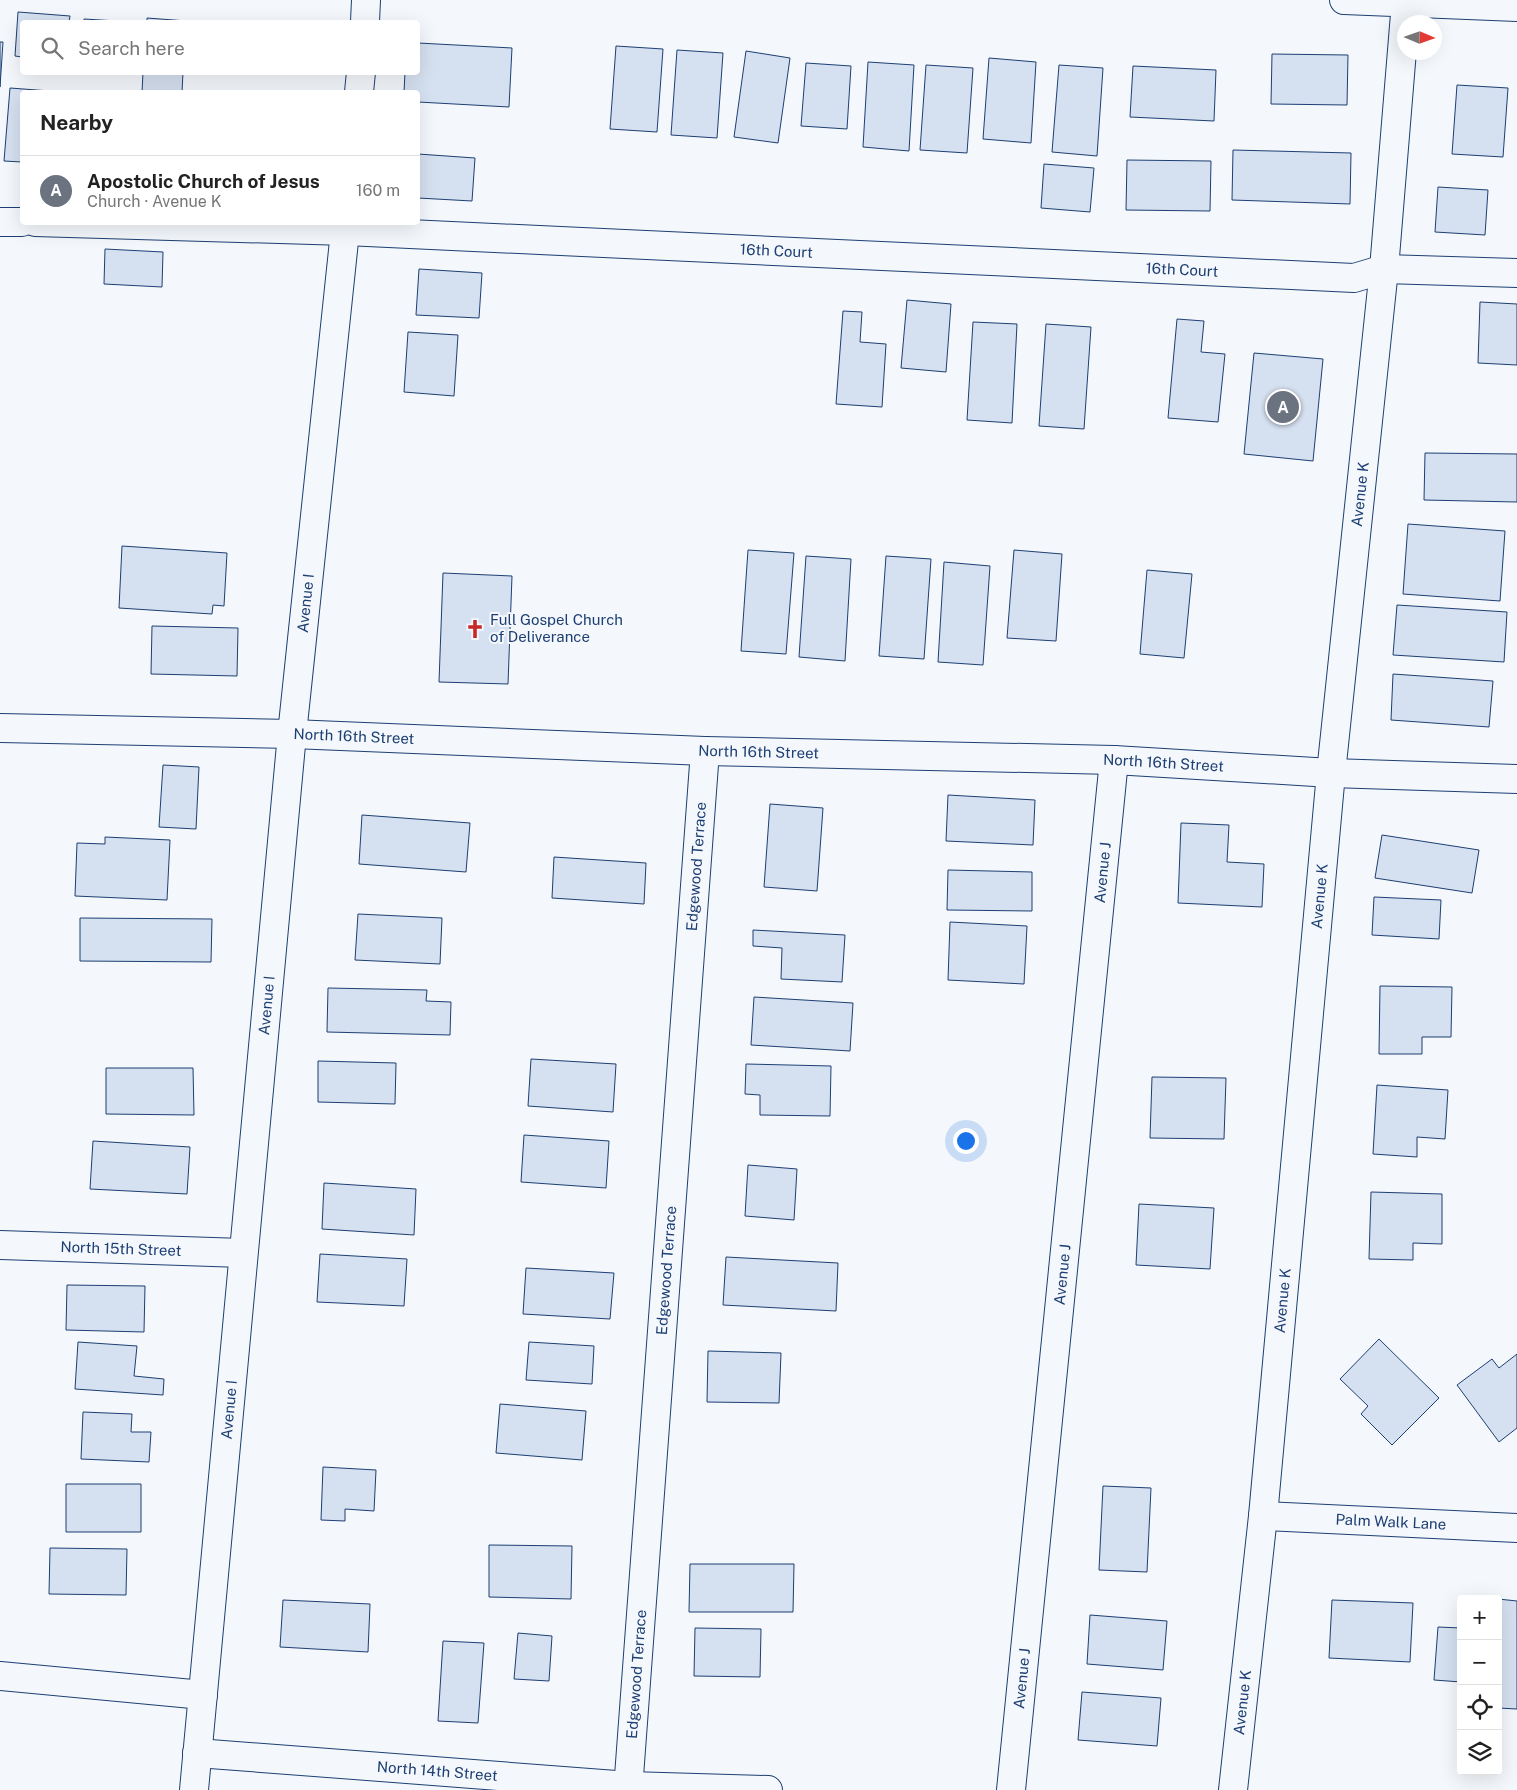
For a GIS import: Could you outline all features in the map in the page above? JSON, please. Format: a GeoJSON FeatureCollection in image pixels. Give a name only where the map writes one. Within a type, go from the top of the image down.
{"type":"FeatureCollection","features":[{"type":"Feature","properties":{"kind":"street"},"geometry":{"type":"LineString","coordinates":[[365,20],[366,0]]}},
{"type":"Feature","properties":{"kind":"street"},"geometry":{"type":"LineString","coordinates":[[1344,0],[1517,7]]}},
{"type":"Feature","properties":{"kind":"street","name":"Avenue K"},"geometry":{"type":"LineString","coordinates":[[1233,1790],[1263,1516],[1331,773],[1384,269],[1406,2]]}},
{"type":"Feature","properties":{"kind":"street"},"geometry":{"type":"LineString","coordinates":[[359,90],[361,75]]}},
{"type":"Feature","properties":{"kind":"street"},"geometry":{"type":"LineString","coordinates":[[0,222],[20,222]]}},
{"type":"Feature","properties":{"kind":"street","name":"16th Court"},"geometry":{"type":"LineString","coordinates":[[222,225],[346,227],[1354,278],[1384,269],[1517,273]]}},
{"type":"Feature","properties":{"kind":"street","name":"Avenue I"},"geometry":{"type":"LineString","coordinates":[[194,1790],[292,734],[346,227]]}},
{"type":"Feature","properties":{"kind":"street","name":"North 16th Street"},"geometry":{"type":"LineString","coordinates":[[0,728],[292,734],[705,751],[1114,760],[1331,773],[1517,779]]}},
{"type":"Feature","properties":{"kind":"street","name":"Edgewood Terrace"},"geometry":{"type":"LineString","coordinates":[[629,1788],[705,751]]}},
{"type":"Feature","properties":{"kind":"street","name":"Avenue J"},"geometry":{"type":"LineString","coordinates":[[1011,1790],[1114,760]]}},
{"type":"Feature","properties":{"kind":"street","name":"North 15th Street"},"geometry":{"type":"LineString","coordinates":[[0,1245],[243,1253]]}},
{"type":"Feature","properties":{"kind":"street","name":"Palm Walk Lane"},"geometry":{"type":"LineString","coordinates":[[1263,1516],[1517,1528]]}},
{"type":"Feature","properties":{"kind":"street"},"geometry":{"type":"LineString","coordinates":[[0,1676],[203,1695]]}},
{"type":"Feature","properties":{"kind":"street","name":"North 14th Street"},"geometry":{"type":"LineString","coordinates":[[198,1753],[629,1788],[768,1790]]}},
{"type":"Feature","properties":{"kind":"building"},"geometry":{"type":"Polygon","coordinates":[[[18,12],[70,16],[69,20],[20,20],[20,57],[15,56],[18,12]]]}},
{"type":"Feature","properties":{"kind":"building"},"geometry":{"type":"Polygon","coordinates":[[[147,18],[174,20],[147,20],[147,18]]]}},
{"type":"Feature","properties":{"kind":"building"},"geometry":{"type":"Polygon","coordinates":[[[0,42],[3,42],[0,87],[0,42]]]}},
{"type":"Feature","properties":{"kind":"building"},"geometry":{"type":"Polygon","coordinates":[[[420,43],[512,48],[509,107],[420,102],[420,90],[404,90],[405,75],[420,75],[420,43]]]}},
{"type":"Feature","properties":{"kind":"building"},"geometry":{"type":"Polygon","coordinates":[[[616,46],[663,49],[657,132],[610,129],[616,46]]]}},
{"type":"Feature","properties":{"kind":"building"},"geometry":{"type":"Polygon","coordinates":[[[677,50],[723,53],[717,138],[671,135],[677,50]]]}},
{"type":"Feature","properties":{"kind":"building"},"geometry":{"type":"Polygon","coordinates":[[[746,51],[790,58],[778,143],[734,137],[746,51]]]}},
{"type":"Feature","properties":{"kind":"building"},"geometry":{"type":"Polygon","coordinates":[[[1272,54],[1348,55],[1347,105],[1271,104],[1272,54]]]}},
{"type":"Feature","properties":{"kind":"building"},"geometry":{"type":"Polygon","coordinates":[[[989,58],[1036,62],[1031,143],[983,139],[989,58]]]}},
{"type":"Feature","properties":{"kind":"building"},"geometry":{"type":"Polygon","coordinates":[[[868,62],[914,65],[909,151],[863,147],[868,62]]]}},
{"type":"Feature","properties":{"kind":"building"},"geometry":{"type":"Polygon","coordinates":[[[806,63],[851,66],[847,129],[801,126],[806,63]]]}},
{"type":"Feature","properties":{"kind":"building"},"geometry":{"type":"Polygon","coordinates":[[[926,65],[973,68],[967,153],[920,150],[926,65]]]}},
{"type":"Feature","properties":{"kind":"building"},"geometry":{"type":"Polygon","coordinates":[[[1059,65],[1103,68],[1097,156],[1052,152],[1059,65]]]}},
{"type":"Feature","properties":{"kind":"building"},"geometry":{"type":"Polygon","coordinates":[[[1133,66],[1216,70],[1214,121],[1130,117],[1133,66]]]}},
{"type":"Feature","properties":{"kind":"building"},"geometry":{"type":"Polygon","coordinates":[[[143,75],[183,75],[182,90],[142,90],[143,75]]]}},
{"type":"Feature","properties":{"kind":"building"},"geometry":{"type":"Polygon","coordinates":[[[1457,85],[1508,88],[1503,157],[1452,154],[1457,85]]]}},
{"type":"Feature","properties":{"kind":"building"},"geometry":{"type":"Polygon","coordinates":[[[10,88],[36,90],[20,90],[20,162],[4,161],[10,88]]]}},
{"type":"Feature","properties":{"kind":"building"},"geometry":{"type":"Polygon","coordinates":[[[1233,150],[1351,153],[1350,204],[1232,200],[1233,150]]]}},
{"type":"Feature","properties":{"kind":"building"},"geometry":{"type":"Polygon","coordinates":[[[420,154],[475,158],[472,201],[420,198],[420,154]]]}},
{"type":"Feature","properties":{"kind":"building"},"geometry":{"type":"Polygon","coordinates":[[[1127,160],[1211,161],[1210,211],[1126,210],[1127,160]]]}},
{"type":"Feature","properties":{"kind":"building"},"geometry":{"type":"Polygon","coordinates":[[[1044,164],[1094,168],[1090,212],[1041,208],[1044,164]]]}},
{"type":"Feature","properties":{"kind":"building"},"geometry":{"type":"Polygon","coordinates":[[[1438,187],[1488,190],[1485,235],[1435,232],[1438,187]]]}},
{"type":"Feature","properties":{"kind":"building"},"geometry":{"type":"Polygon","coordinates":[[[105,249],[163,252],[162,287],[104,284],[105,249]]]}},
{"type":"Feature","properties":{"kind":"building"},"geometry":{"type":"Polygon","coordinates":[[[419,269],[482,273],[479,318],[416,315],[419,269]]]}},
{"type":"Feature","properties":{"kind":"building"},"geometry":{"type":"Polygon","coordinates":[[[907,300],[951,304],[946,372],[901,368],[907,300]]]}},
{"type":"Feature","properties":{"kind":"building"},"geometry":{"type":"Polygon","coordinates":[[[1480,302],[1517,304],[1517,365],[1478,363],[1480,302]]]}},
{"type":"Feature","properties":{"kind":"building"},"geometry":{"type":"Polygon","coordinates":[[[843,311],[862,312],[860,342],[886,344],[882,407],[836,404],[843,311]]]}},
{"type":"Feature","properties":{"kind":"building"},"geometry":{"type":"Polygon","coordinates":[[[1177,319],[1204,321],[1201,352],[1225,354],[1218,422],[1168,418],[1177,319]]]}},
{"type":"Feature","properties":{"kind":"building"},"geometry":{"type":"Polygon","coordinates":[[[973,322],[1017,324],[1012,423],[967,420],[973,322]]]}},
{"type":"Feature","properties":{"kind":"building"},"geometry":{"type":"Polygon","coordinates":[[[1046,324],[1091,327],[1084,429],[1039,426],[1046,324]]]}},
{"type":"Feature","properties":{"kind":"building"},"geometry":{"type":"Polygon","coordinates":[[[408,332],[458,335],[454,396],[404,392],[408,332]]]}},
{"type":"Feature","properties":{"kind":"building"},"geometry":{"type":"Polygon","coordinates":[[[1254,353],[1323,359],[1313,461],[1244,454],[1254,353]]]}},
{"type":"Feature","properties":{"kind":"building"},"geometry":{"type":"Polygon","coordinates":[[[1425,453],[1517,454],[1517,502],[1424,500],[1425,453]]]}},
{"type":"Feature","properties":{"kind":"building"},"geometry":{"type":"Polygon","coordinates":[[[1408,524],[1505,531],[1500,601],[1403,594],[1408,524]]]}},
{"type":"Feature","properties":{"kind":"building"},"geometry":{"type":"Polygon","coordinates":[[[122,546],[227,553],[224,606],[213,605],[212,614],[119,608],[122,546]]]}},
{"type":"Feature","properties":{"kind":"building"},"geometry":{"type":"Polygon","coordinates":[[[748,550],[794,553],[786,654],[741,651],[748,550]]]}},
{"type":"Feature","properties":{"kind":"building"},"geometry":{"type":"Polygon","coordinates":[[[1014,550],[1062,554],[1056,641],[1007,638],[1014,550]]]}},
{"type":"Feature","properties":{"kind":"building"},"geometry":{"type":"Polygon","coordinates":[[[806,556],[851,559],[845,661],[799,657],[806,556]]]}},
{"type":"Feature","properties":{"kind":"building"},"geometry":{"type":"Polygon","coordinates":[[[886,556],[931,559],[924,659],[879,656],[886,556]]]}},
{"type":"Feature","properties":{"kind":"building"},"geometry":{"type":"Polygon","coordinates":[[[944,562],[990,566],[983,665],[938,662],[944,562]]]}},
{"type":"Feature","properties":{"kind":"building"},"geometry":{"type":"Polygon","coordinates":[[[1147,570],[1192,574],[1184,658],[1140,654],[1147,570]]]}},
{"type":"Feature","properties":{"kind":"building","name":"Full Gospel Church of Deliverance"},"geometry":{"type":"Polygon","coordinates":[[[443,573],[512,576],[508,684],[439,682],[443,573]]]}},
{"type":"Feature","properties":{"kind":"building"},"geometry":{"type":"Polygon","coordinates":[[[1397,605],[1507,612],[1504,662],[1393,655],[1397,605]]]}},
{"type":"Feature","properties":{"kind":"building"},"geometry":{"type":"Polygon","coordinates":[[[152,626],[238,628],[237,676],[151,674],[152,626]]]}},
{"type":"Feature","properties":{"kind":"building"},"geometry":{"type":"Polygon","coordinates":[[[1393,674],[1493,681],[1489,727],[1391,720],[1393,674]]]}},
{"type":"Feature","properties":{"kind":"building"},"geometry":{"type":"Polygon","coordinates":[[[163,765],[199,767],[196,829],[159,827],[163,765]]]}},
{"type":"Feature","properties":{"kind":"building"},"geometry":{"type":"Polygon","coordinates":[[[948,795],[1035,800],[1033,845],[946,841],[948,795]]]}},
{"type":"Feature","properties":{"kind":"building"},"geometry":{"type":"Polygon","coordinates":[[[770,804],[823,808],[817,891],[764,887],[770,804]]]}},
{"type":"Feature","properties":{"kind":"building"},"geometry":{"type":"Polygon","coordinates":[[[362,815],[470,823],[466,872],[359,864],[362,815]]]}},
{"type":"Feature","properties":{"kind":"building"},"geometry":{"type":"Polygon","coordinates":[[[1181,823],[1229,825],[1227,862],[1264,864],[1262,907],[1178,903],[1181,823]]]}},
{"type":"Feature","properties":{"kind":"building"},"geometry":{"type":"Polygon","coordinates":[[[1382,835],[1479,850],[1472,893],[1375,878],[1382,835]]]}},
{"type":"Feature","properties":{"kind":"building"},"geometry":{"type":"Polygon","coordinates":[[[105,837],[170,840],[167,900],[75,896],[77,843],[105,844],[105,837]]]}},
{"type":"Feature","properties":{"kind":"building"},"geometry":{"type":"Polygon","coordinates":[[[554,857],[646,863],[644,904],[552,898],[554,857]]]}},
{"type":"Feature","properties":{"kind":"building"},"geometry":{"type":"Polygon","coordinates":[[[948,870],[1032,872],[1032,911],[947,910],[948,870]]]}},
{"type":"Feature","properties":{"kind":"building"},"geometry":{"type":"Polygon","coordinates":[[[1374,897],[1441,900],[1439,939],[1372,935],[1374,897]]]}},
{"type":"Feature","properties":{"kind":"building"},"geometry":{"type":"Polygon","coordinates":[[[358,914],[442,918],[440,964],[355,960],[358,914]]]}},
{"type":"Feature","properties":{"kind":"building"},"geometry":{"type":"Polygon","coordinates":[[[80,918],[212,919],[211,962],[80,961],[80,918]]]}},
{"type":"Feature","properties":{"kind":"building"},"geometry":{"type":"Polygon","coordinates":[[[950,922],[1027,926],[1024,984],[948,980],[950,922]]]}},
{"type":"Feature","properties":{"kind":"building"},"geometry":{"type":"Polygon","coordinates":[[[753,930],[845,935],[842,982],[781,979],[782,948],[753,946],[753,930]]]}},
{"type":"Feature","properties":{"kind":"building"},"geometry":{"type":"Polygon","coordinates":[[[1380,986],[1452,987],[1451,1037],[1422,1037],[1422,1054],[1379,1054],[1380,986]]]}},
{"type":"Feature","properties":{"kind":"building"},"geometry":{"type":"Polygon","coordinates":[[[328,988],[427,990],[426,1001],[451,1002],[450,1035],[327,1032],[328,988]]]}},
{"type":"Feature","properties":{"kind":"building"},"geometry":{"type":"Polygon","coordinates":[[[754,997],[853,1003],[850,1051],[751,1045],[754,997]]]}},
{"type":"Feature","properties":{"kind":"building"},"geometry":{"type":"Polygon","coordinates":[[[531,1059],[616,1064],[613,1112],[528,1106],[531,1059]]]}},
{"type":"Feature","properties":{"kind":"building"},"geometry":{"type":"Polygon","coordinates":[[[318,1061],[396,1063],[395,1104],[318,1102],[318,1061]]]}},
{"type":"Feature","properties":{"kind":"building"},"geometry":{"type":"Polygon","coordinates":[[[746,1064],[831,1066],[830,1116],[760,1115],[760,1095],[745,1094],[746,1064]]]}},
{"type":"Feature","properties":{"kind":"building"},"geometry":{"type":"Polygon","coordinates":[[[106,1068],[193,1068],[194,1115],[106,1114],[106,1068]]]}},
{"type":"Feature","properties":{"kind":"building"},"geometry":{"type":"Polygon","coordinates":[[[1152,1077],[1226,1078],[1224,1139],[1150,1138],[1152,1077]]]}},
{"type":"Feature","properties":{"kind":"building"},"geometry":{"type":"Polygon","coordinates":[[[1377,1085],[1448,1090],[1445,1139],[1417,1137],[1417,1157],[1373,1154],[1377,1085]]]}},
{"type":"Feature","properties":{"kind":"building"},"geometry":{"type":"Polygon","coordinates":[[[524,1135],[609,1141],[606,1188],[521,1182],[524,1135]]]}},
{"type":"Feature","properties":{"kind":"building"},"geometry":{"type":"Polygon","coordinates":[[[93,1141],[190,1147],[187,1194],[90,1189],[93,1141]]]}},
{"type":"Feature","properties":{"kind":"building"},"geometry":{"type":"Polygon","coordinates":[[[748,1165],[797,1169],[794,1220],[745,1216],[748,1165]]]}},
{"type":"Feature","properties":{"kind":"building"},"geometry":{"type":"Polygon","coordinates":[[[324,1183],[416,1189],[414,1235],[322,1229],[324,1183]]]}},
{"type":"Feature","properties":{"kind":"building"},"geometry":{"type":"Polygon","coordinates":[[[1371,1192],[1442,1194],[1442,1244],[1413,1243],[1413,1260],[1369,1259],[1371,1192]]]}},
{"type":"Feature","properties":{"kind":"building"},"geometry":{"type":"Polygon","coordinates":[[[1139,1204],[1214,1208],[1210,1269],[1136,1265],[1139,1204]]]}},
{"type":"Feature","properties":{"kind":"building"},"geometry":{"type":"Polygon","coordinates":[[[320,1254],[407,1259],[404,1306],[317,1302],[320,1254]]]}},
{"type":"Feature","properties":{"kind":"building"},"geometry":{"type":"Polygon","coordinates":[[[726,1257],[838,1263],[836,1311],[723,1305],[726,1257]]]}},
{"type":"Feature","properties":{"kind":"building"},"geometry":{"type":"Polygon","coordinates":[[[526,1268],[614,1273],[610,1319],[523,1314],[526,1268]]]}},
{"type":"Feature","properties":{"kind":"building"},"geometry":{"type":"Polygon","coordinates":[[[67,1285],[145,1286],[144,1332],[66,1330],[67,1285]]]}},
{"type":"Feature","properties":{"kind":"building"},"geometry":{"type":"Polygon","coordinates":[[[1379,1339],[1439,1398],[1392,1445],[1361,1414],[1368,1406],[1340,1379],[1379,1339]]]}},
{"type":"Feature","properties":{"kind":"building"},"geometry":{"type":"Polygon","coordinates":[[[78,1342],[137,1346],[134,1376],[164,1379],[163,1395],[75,1389],[78,1342]]]}},
{"type":"Feature","properties":{"kind":"building"},"geometry":{"type":"Polygon","coordinates":[[[529,1342],[594,1346],[592,1384],[526,1380],[529,1342]]]}},
{"type":"Feature","properties":{"kind":"building"},"geometry":{"type":"Polygon","coordinates":[[[708,1351],[781,1353],[779,1403],[707,1402],[708,1351]]]}},
{"type":"Feature","properties":{"kind":"building"},"geometry":{"type":"Polygon","coordinates":[[[1517,1354],[1517,1428],[1499,1442],[1457,1385],[1492,1359],[1499,1368],[1517,1354]]]}},
{"type":"Feature","properties":{"kind":"building"},"geometry":{"type":"Polygon","coordinates":[[[500,1404],[586,1411],[582,1460],[496,1453],[500,1404]]]}},
{"type":"Feature","properties":{"kind":"building"},"geometry":{"type":"Polygon","coordinates":[[[83,1412],[132,1414],[131,1432],[151,1432],[149,1462],[81,1459],[83,1412]]]}},
{"type":"Feature","properties":{"kind":"building"},"geometry":{"type":"Polygon","coordinates":[[[323,1467],[376,1470],[374,1511],[345,1509],[345,1521],[321,1520],[323,1467]]]}},
{"type":"Feature","properties":{"kind":"building"},"geometry":{"type":"Polygon","coordinates":[[[66,1484],[141,1484],[141,1532],[66,1532],[66,1484]]]}},
{"type":"Feature","properties":{"kind":"building"},"geometry":{"type":"Polygon","coordinates":[[[1103,1486],[1151,1488],[1147,1572],[1099,1570],[1103,1486]]]}},
{"type":"Feature","properties":{"kind":"building"},"geometry":{"type":"Polygon","coordinates":[[[489,1545],[572,1546],[571,1599],[489,1597],[489,1545]]]}},
{"type":"Feature","properties":{"kind":"building"},"geometry":{"type":"Polygon","coordinates":[[[50,1548],[127,1549],[126,1595],[49,1594],[50,1548]]]}},
{"type":"Feature","properties":{"kind":"building"},"geometry":{"type":"Polygon","coordinates":[[[690,1564],[794,1564],[793,1612],[689,1612],[690,1564]]]}},
{"type":"Feature","properties":{"kind":"building"},"geometry":{"type":"Polygon","coordinates":[[[1502,1599],[1517,1601],[1517,1709],[1502,1708],[1502,1599]]]}},
{"type":"Feature","properties":{"kind":"building"},"geometry":{"type":"Polygon","coordinates":[[[283,1600],[370,1604],[368,1652],[280,1647],[283,1600]]]}},
{"type":"Feature","properties":{"kind":"building"},"geometry":{"type":"Polygon","coordinates":[[[1332,1600],[1413,1603],[1410,1662],[1329,1658],[1332,1600]]]}},
{"type":"Feature","properties":{"kind":"building"},"geometry":{"type":"Polygon","coordinates":[[[1090,1615],[1167,1621],[1163,1670],[1087,1664],[1090,1615]]]}},
{"type":"Feature","properties":{"kind":"building"},"geometry":{"type":"Polygon","coordinates":[[[1438,1627],[1457,1628],[1457,1682],[1434,1680],[1438,1627]]]}},
{"type":"Feature","properties":{"kind":"building"},"geometry":{"type":"Polygon","coordinates":[[[695,1628],[761,1629],[760,1677],[694,1676],[695,1628]]]}},
{"type":"Feature","properties":{"kind":"building"},"geometry":{"type":"Polygon","coordinates":[[[518,1633],[552,1636],[549,1681],[514,1679],[518,1633]]]}},
{"type":"Feature","properties":{"kind":"building"},"geometry":{"type":"Polygon","coordinates":[[[443,1641],[484,1643],[478,1723],[438,1721],[443,1641]]]}},
{"type":"Feature","properties":{"kind":"building"},"geometry":{"type":"Polygon","coordinates":[[[1082,1692],[1161,1698],[1157,1746],[1078,1740],[1082,1692]]]}},
{"type":"Feature","properties":{"kind":"place","name":"Apostolic Church of Jesus"},"geometry":{"type":"Point","coordinates":[1283,407]}},
{"type":"Feature","properties":{"kind":"place","name":"Full Gospel Church of Deliverance"},"geometry":{"type":"Point","coordinates":[475,629]}}]}
